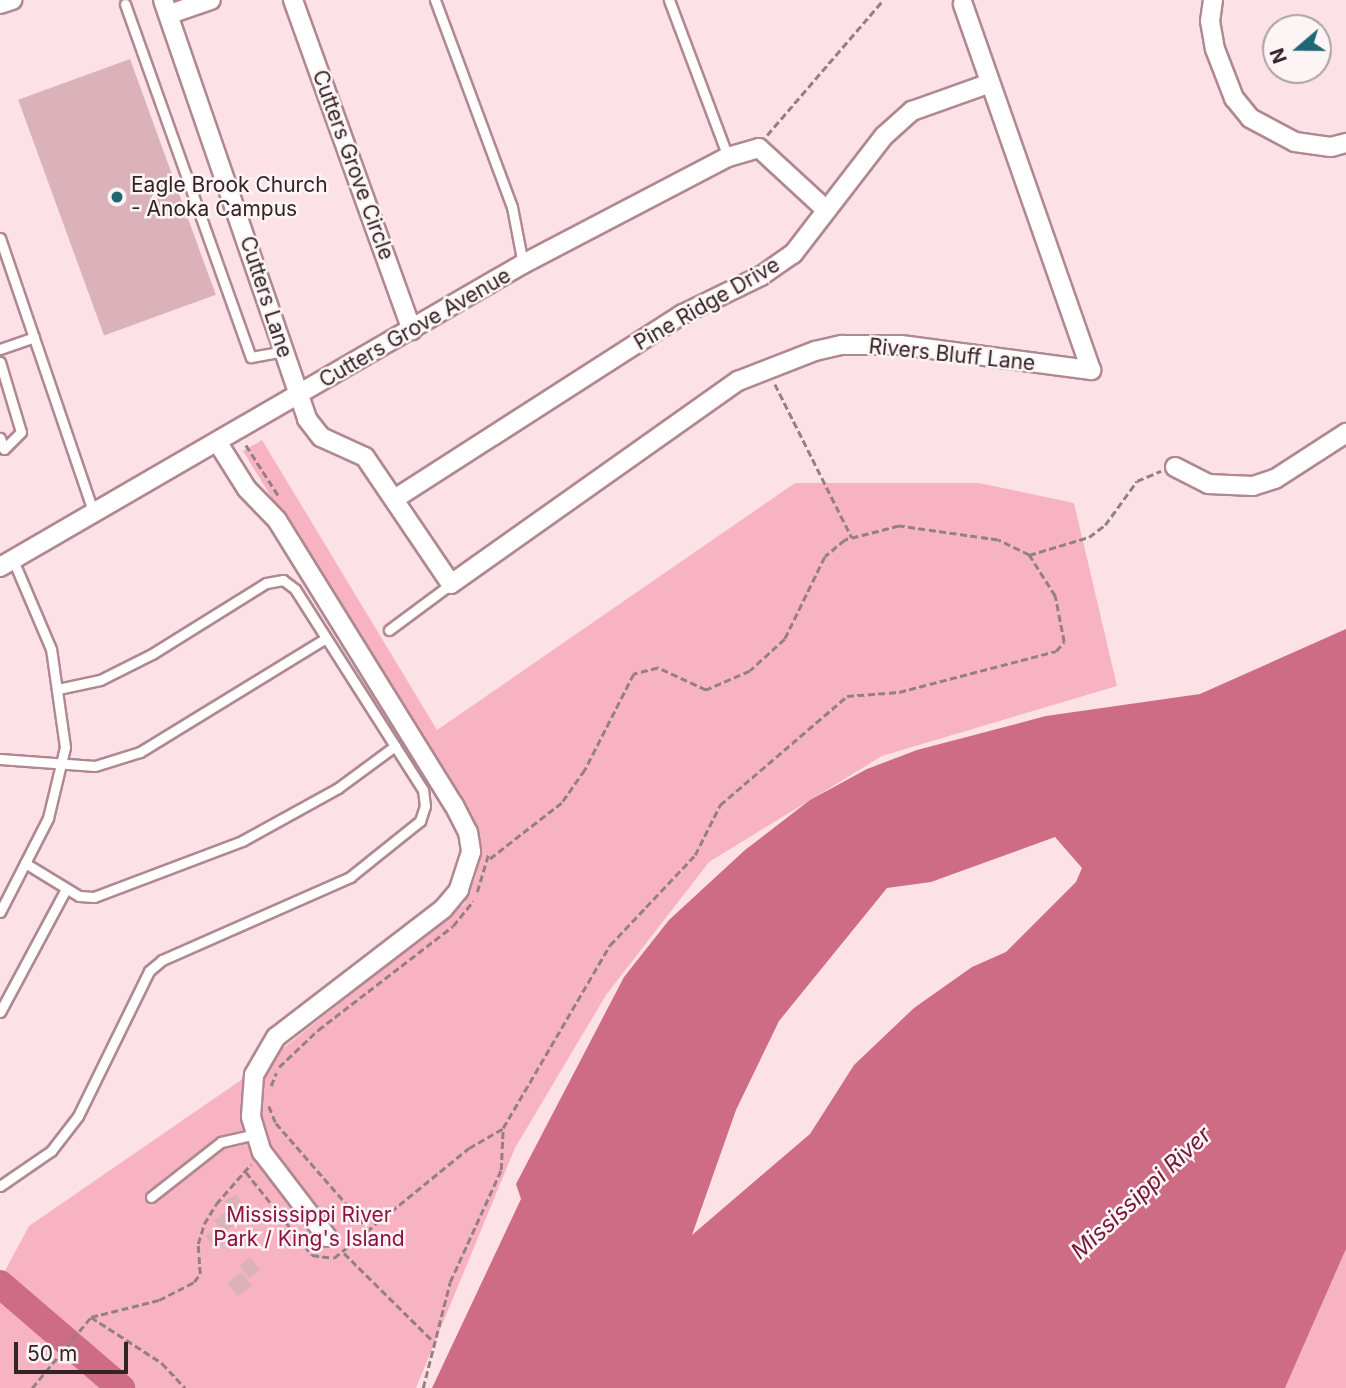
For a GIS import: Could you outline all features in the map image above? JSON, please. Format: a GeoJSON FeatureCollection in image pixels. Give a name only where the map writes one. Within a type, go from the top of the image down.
{"type":"FeatureCollection","features":[{"type":"Feature","properties":{"kind":"street"},"geometry":{"type":"LineString","coordinates":[[0,4],[12,0]]}},
{"type":"Feature","properties":{"kind":"street"},"geometry":{"type":"LineString","coordinates":[[166,7],[211,0]]}},
{"type":"Feature","properties":{"kind":"street","name":"Cutters Grove Circle"},"geometry":{"type":"LineString","coordinates":[[293,0],[412,330]]}},
{"type":"Feature","properties":{"kind":"street"},"geometry":{"type":"LineString","coordinates":[[1213,0],[1210,21],[1215,49],[1234,98],[1250,118],[1295,142],[1331,147],[1346,143]]}},
{"type":"Feature","properties":{"kind":"street","name":"Rivers Bluff Lane"},"geometry":{"type":"LineString","coordinates":[[451,584],[738,381],[767,370],[842,345],[901,345],[1091,370],[988,84],[963,4]]}},
{"type":"Feature","properties":{"kind":"street","name":"Cutters Lane"},"geometry":{"type":"LineString","coordinates":[[166,7],[285,351],[296,398]]}},
{"type":"Feature","properties":{"kind":"street","name":"Pine Ridge Drive"},"geometry":{"type":"LineString","coordinates":[[396,498],[683,314],[761,276],[793,254],[824,208],[884,136],[912,111],[988,84]]}},
{"type":"Feature","properties":{"kind":"street"},"geometry":{"type":"LineString","coordinates":[[759,148],[824,208]]}},
{"type":"Feature","properties":{"kind":"street","name":"Cutters Grove Avenue"},"geometry":{"type":"LineString","coordinates":[[7,564],[523,264],[729,156],[759,148]]}},
{"type":"Feature","properties":{"kind":"street"},"geometry":{"type":"LineString","coordinates":[[296,398],[321,437],[365,457],[396,498],[451,584]]}},
{"type":"Feature","properties":{"kind":"street"},"geometry":{"type":"LineString","coordinates":[[1175,467],[1208,484],[1252,486],[1275,479],[1346,433]]}},
{"type":"Feature","properties":{"kind":"street"},"geometry":{"type":"LineString","coordinates":[[218,443],[247,489],[277,520],[440,781],[468,832],[471,852],[459,890],[443,909],[276,1037],[254,1075],[249,1100],[254,1134],[262,1152],[327,1237]]}},
{"type":"Feature","properties":{"kind":"lane"},"geometry":{"type":"LineString","coordinates":[[435,0],[512,207],[523,264]]}},
{"type":"Feature","properties":{"kind":"lane"},"geometry":{"type":"LineString","coordinates":[[669,0],[729,156]]}},
{"type":"Feature","properties":{"kind":"lane"},"geometry":{"type":"LineString","coordinates":[[125,4],[251,357],[285,351]]}},
{"type":"Feature","properties":{"kind":"lane"},"geometry":{"type":"LineString","coordinates":[[0,238],[93,514]]}},
{"type":"Feature","properties":{"kind":"lane"},"geometry":{"type":"LineString","coordinates":[[0,349],[34,337]]}},
{"type":"Feature","properties":{"kind":"lane"},"geometry":{"type":"LineString","coordinates":[[0,362],[21,432],[4,449],[0,438]]}},
{"type":"Feature","properties":{"kind":"lane"},"geometry":{"type":"LineString","coordinates":[[0,912],[48,818],[65,747],[58,689],[40,617],[7,564]]}},
{"type":"Feature","properties":{"kind":"lane"},"geometry":{"type":"LineString","coordinates":[[0,1186],[30,1170],[78,1116],[149,971],[162,960],[320,894],[351,877],[420,821],[425,806],[423,790],[295,589],[283,580],[266,583],[152,654],[100,680],[58,689]]}},
{"type":"Feature","properties":{"kind":"lane"},"geometry":{"type":"LineString","coordinates":[[389,630],[451,584]]}},
{"type":"Feature","properties":{"kind":"lane"},"geometry":{"type":"LineString","coordinates":[[0,760],[61,767],[95,766],[140,752],[326,638]]}},
{"type":"Feature","properties":{"kind":"lane"},"geometry":{"type":"LineString","coordinates":[[25,863],[66,889],[94,897],[242,841],[338,788],[395,746]]}},
{"type":"Feature","properties":{"kind":"lane"},"geometry":{"type":"LineString","coordinates":[[0,1012],[66,889]]}},
{"type":"Feature","properties":{"kind":"lane"},"geometry":{"type":"LineString","coordinates":[[150,1197],[221,1142],[254,1134]]}},
{"type":"Feature","properties":{"kind":"path"},"geometry":{"type":"LineString","coordinates":[[759,148],[775,122],[883,0]]}},
{"type":"Feature","properties":{"kind":"path"},"geometry":{"type":"LineString","coordinates":[[767,370],[852,538]]}},
{"type":"Feature","properties":{"kind":"path"},"geometry":{"type":"LineString","coordinates":[[1029,555],[1089,537],[1105,525],[1137,481],[1175,467]]}},
{"type":"Feature","properties":{"kind":"path"},"geometry":{"type":"LineString","coordinates":[[370,1231],[284,1133],[271,1114],[268,1096],[281,1064],[459,920],[472,903],[489,859],[531,831],[573,788],[634,674],[658,668],[706,690],[750,671],[775,651],[793,628],[825,557],[852,538],[899,526],[998,540],[1029,555],[1055,596],[1062,617],[1060,648],[898,692],[847,696],[742,782],[720,805],[695,855],[610,944],[503,1128],[501,1170],[450,1282],[432,1340],[423,1388]]}},
{"type":"Feature","properties":{"kind":"path"},"geometry":{"type":"LineString","coordinates":[[246,1172],[312,1255],[325,1259],[344,1253],[469,1148],[503,1128]]}},
{"type":"Feature","properties":{"kind":"path"},"geometry":{"type":"LineString","coordinates":[[32,1388],[90,1317],[170,1296],[200,1275],[198,1244],[204,1224],[216,1204],[262,1152],[284,1133]]}},
{"type":"Feature","properties":{"kind":"path"},"geometry":{"type":"LineString","coordinates":[[344,1253],[432,1340]]}},
{"type":"Feature","properties":{"kind":"path"},"geometry":{"type":"LineString","coordinates":[[90,1317],[162,1363],[185,1388]]}},
{"type":"Feature","properties":{"kind":"green space","name":"Mississippi River Park / King's Island"},"geometry":{"type":"Polygon","coordinates":[[[262,440],[437,730],[795,483],[979,483],[1074,503],[1117,686],[882,756],[709,862],[606,995],[515,1148],[416,1388],[0,1388],[0,1280],[29,1226],[257,1069],[464,904],[476,876],[480,837],[243,451],[262,440]]]}},
{"type":"Feature","properties":{"kind":"green space"},"geometry":{"type":"Polygon","coordinates":[[[1346,1249],[1346,1388],[1285,1388],[1346,1249]]]}},
{"type":"Feature","properties":{"kind":"water","name":"Mississippi River"},"geometry":{"type":"Polygon","coordinates":[[[1346,629],[1346,1249],[1285,1388],[432,1388],[521,1199],[516,1184],[624,977],[669,920],[745,850],[810,800],[867,769],[917,750],[1046,716],[1200,694],[1346,629]],[[1055,837],[931,882],[887,888],[779,1021],[736,1110],[692,1235],[810,1134],[854,1065],[914,1008],[972,967],[1006,952],[1076,882],[1082,868],[1055,837]]]}},
{"type":"Feature","properties":{"kind":"building","name":"Eagle Brook Church - Anoka Campus"},"geometry":{"type":"Polygon","coordinates":[[[130,59],[216,295],[104,336],[18,100],[130,59]]]}},
{"type":"Feature","properties":{"kind":"building"},"geometry":{"type":"Polygon","coordinates":[[[236,1194],[244,1207],[232,1214],[224,1201],[236,1194]]]}},
{"type":"Feature","properties":{"kind":"building"},"geometry":{"type":"Polygon","coordinates":[[[227,1211],[236,1224],[223,1233],[214,1220],[227,1211]]]}},
{"type":"Feature","properties":{"kind":"building"},"geometry":{"type":"Polygon","coordinates":[[[217,1228],[226,1241],[215,1249],[206,1236],[217,1228]]]}},
{"type":"Feature","properties":{"kind":"building"},"geometry":{"type":"Polygon","coordinates":[[[250,1257],[260,1269],[250,1278],[239,1266],[250,1257]]]}},
{"type":"Feature","properties":{"kind":"building"},"geometry":{"type":"Polygon","coordinates":[[[242,1272],[252,1286],[237,1296],[227,1283],[242,1272]]]}},
{"type":"Feature","properties":{"kind":"waterway"},"geometry":{"type":"LineString","coordinates":[[0,1284],[121,1388]]}},
{"type":"Feature","properties":{"kind":"place","name":"Eagle Brook Church - Anoka Campus"},"geometry":{"type":"Point","coordinates":[117,197]}}]}
